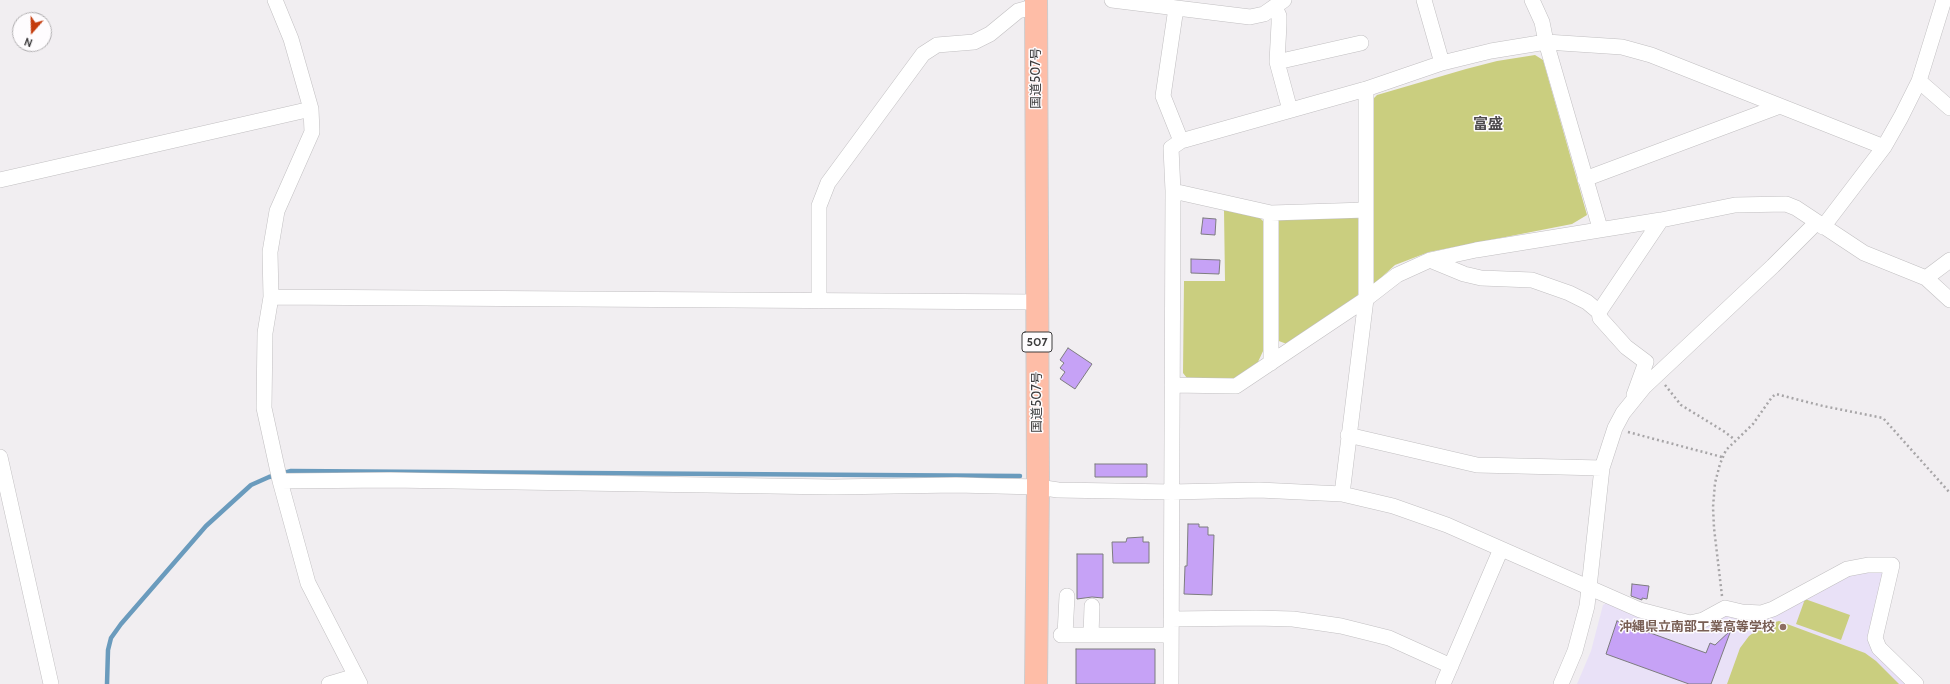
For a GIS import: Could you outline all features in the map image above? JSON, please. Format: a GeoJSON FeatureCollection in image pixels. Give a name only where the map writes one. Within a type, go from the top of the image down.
{"type":"FeatureCollection","features":[{"type":"Feature","properties":{"kind":"highway","name":"国道507号"},"geometry":{"type":"LineString","coordinates":[[1036,3],[1038,487],[1036,684]]}},
{"type":"Feature","properties":{"kind":"street"},"geometry":{"type":"LineString","coordinates":[[275,0],[291,39],[311,109],[312,132],[277,211],[270,252],[271,297],[265,333],[264,408],[280,481],[308,583],[358,680],[329,684]]}},
{"type":"Feature","properties":{"kind":"street"},"geometry":{"type":"LineString","coordinates":[[1112,0],[1250,17],[1264,14],[1279,4]]}},
{"type":"Feature","properties":{"kind":"street"},"geometry":{"type":"LineString","coordinates":[[1424,0],[1442,63]]}},
{"type":"Feature","properties":{"kind":"street"},"geometry":{"type":"LineString","coordinates":[[1532,0],[1542,22],[1546,42],[1600,228]]}},
{"type":"Feature","properties":{"kind":"street"},"geometry":{"type":"LineString","coordinates":[[1561,684],[1575,651],[1588,606],[1602,468],[1615,428],[1622,413],[1632,399],[1659,373],[1773,266],[1820,225],[1884,147],[1902,117],[1919,81],[1944,0]]}},
{"type":"Feature","properties":{"kind":"street"},"geometry":{"type":"LineString","coordinates":[[819,301],[819,206],[828,183],[923,54],[937,44],[974,42],[990,34],[1018,11],[1036,3]]}},
{"type":"Feature","properties":{"kind":"street"},"geometry":{"type":"LineString","coordinates":[[1279,4],[1277,62],[1290,110]]}},
{"type":"Feature","properties":{"kind":"street"},"geometry":{"type":"LineString","coordinates":[[1176,8],[1163,96],[1181,141]]}},
{"type":"Feature","properties":{"kind":"street"},"geometry":{"type":"LineString","coordinates":[[1277,62],[1361,42]]}},
{"type":"Feature","properties":{"kind":"street"},"geometry":{"type":"LineString","coordinates":[[1171,684],[1173,191],[1171,148],[1181,141],[1366,89],[1442,63],[1491,51],[1546,42],[1622,48],[1651,55],[1884,147]]}},
{"type":"Feature","properties":{"kind":"street"},"geometry":{"type":"LineString","coordinates":[[1919,81],[1950,108]]}},
{"type":"Feature","properties":{"kind":"street"},"geometry":{"type":"LineString","coordinates":[[1342,494],[1348,435],[1366,299],[1366,89]]}},
{"type":"Feature","properties":{"kind":"street"},"geometry":{"type":"LineString","coordinates":[[1585,179],[1780,106]]}},
{"type":"Feature","properties":{"kind":"street"},"geometry":{"type":"LineString","coordinates":[[0,180],[311,109]]}},
{"type":"Feature","properties":{"kind":"street"},"geometry":{"type":"LineString","coordinates":[[1173,191],[1272,213],[1366,210]]}},
{"type":"Feature","properties":{"kind":"street"},"geometry":{"type":"LineString","coordinates":[[1172,385],[1236,386],[1366,299],[1397,275],[1430,260],[1600,228],[1661,220],[1735,205],[1786,204],[1796,208],[1864,253],[1926,278],[1950,300]]}},
{"type":"Feature","properties":{"kind":"street"},"geometry":{"type":"LineString","coordinates":[[1270,363],[1272,213]]}},
{"type":"Feature","properties":{"kind":"street"},"geometry":{"type":"LineString","coordinates":[[1599,312],[1661,220]]}},
{"type":"Feature","properties":{"kind":"street"},"geometry":{"type":"LineString","coordinates":[[1430,260],[1464,274],[1481,278],[1532,280],[1549,285],[1587,302],[1599,312],[1600,318],[1626,347],[1646,362],[1632,399]]}},
{"type":"Feature","properties":{"kind":"street"},"geometry":{"type":"LineString","coordinates":[[1926,278],[1950,260]]}},
{"type":"Feature","properties":{"kind":"street"},"geometry":{"type":"LineString","coordinates":[[271,297],[1037,302]]}},
{"type":"Feature","properties":{"kind":"street"},"geometry":{"type":"LineString","coordinates":[[1348,435],[1477,464],[1602,468]]}},
{"type":"Feature","properties":{"kind":"street"},"geometry":{"type":"LineString","coordinates":[[0,458],[51,684]]}},
{"type":"Feature","properties":{"kind":"street"},"geometry":{"type":"LineString","coordinates":[[280,481],[390,480],[833,487],[956,484],[1038,487],[1058,490],[1172,492],[1259,490],[1342,494],[1400,508],[1447,525],[1640,610],[1690,623],[1703,620],[1725,608],[1742,612],[1761,613],[1773,610],[1847,569],[1868,565],[1892,565],[1876,638],[1879,648],[1916,684]]}},
{"type":"Feature","properties":{"kind":"street"},"geometry":{"type":"LineString","coordinates":[[1443,684],[1501,549]]}},
{"type":"Feature","properties":{"kind":"street"},"geometry":{"type":"LineString","coordinates":[[1066,596],[1063,635],[1171,635]]}},
{"type":"Feature","properties":{"kind":"street"},"geometry":{"type":"LineString","coordinates":[[1091,635],[1092,606]]}},
{"type":"Feature","properties":{"kind":"street"},"geometry":{"type":"LineString","coordinates":[[1171,619],[1293,619],[1341,626],[1389,638],[1451,666]]}},
{"type":"Feature","properties":{"kind":"path"},"geometry":{"type":"LineString","coordinates":[[1659,373],[1666,386],[1681,405],[1725,432],[1734,440]]}},
{"type":"Feature","properties":{"kind":"path"},"geometry":{"type":"LineString","coordinates":[[1725,608],[1715,535],[1713,507],[1715,483],[1722,458],[1734,440],[1753,424],[1772,397],[1776,394],[1829,408],[1883,418],[1950,493]]}},
{"type":"Feature","properties":{"kind":"path"},"geometry":{"type":"LineString","coordinates":[[1615,428],[1722,458]]}},
{"type":"Feature","properties":{"kind":"shaded area","name":"沖縄県立南部工業高等学校"},"geometry":{"type":"Polygon","coordinates":[[[1880,571],[1884,575],[1871,632],[1909,684],[1577,684],[1591,651],[1603,605],[1608,602],[1638,616],[1741,616],[1847,574],[1880,571]]]}},
{"type":"Feature","properties":{"kind":"green space"},"geometry":{"type":"Polygon","coordinates":[[[1535,55],[1543,60],[1587,215],[1572,224],[1429,252],[1395,265],[1372,286],[1371,101],[1377,95],[1466,69],[1497,61],[1535,55]]]}},
{"type":"Feature","properties":{"kind":"green space"},"geometry":{"type":"Polygon","coordinates":[[[1224,210],[1260,218],[1265,223],[1264,349],[1257,364],[1236,378],[1187,378],[1183,373],[1184,281],[1225,281],[1224,210]]]}},
{"type":"Feature","properties":{"kind":"green space"},"geometry":{"type":"Polygon","coordinates":[[[1355,216],[1360,220],[1360,288],[1357,297],[1287,344],[1276,340],[1277,221],[1280,217],[1355,216]]]}},
{"type":"Feature","properties":{"kind":"green space"},"geometry":{"type":"Polygon","coordinates":[[[1805,599],[1850,615],[1841,640],[1796,624],[1805,599]]]}},
{"type":"Feature","properties":{"kind":"green space"},"geometry":{"type":"Polygon","coordinates":[[[1779,621],[1865,653],[1876,661],[1899,684],[1727,684],[1740,648],[1749,636],[1764,625],[1779,621]]]}},
{"type":"Feature","properties":{"kind":"building"},"geometry":{"type":"Polygon","coordinates":[[[1203,218],[1216,219],[1215,235],[1201,234],[1203,218]]]}},
{"type":"Feature","properties":{"kind":"building"},"geometry":{"type":"Polygon","coordinates":[[[1191,259],[1220,260],[1219,274],[1191,273],[1191,259]]]}},
{"type":"Feature","properties":{"kind":"building"},"geometry":{"type":"Polygon","coordinates":[[[1068,348],[1092,364],[1075,389],[1060,379],[1065,372],[1060,368],[1064,363],[1060,360],[1068,348]]]}},
{"type":"Feature","properties":{"kind":"building"},"geometry":{"type":"Polygon","coordinates":[[[1095,464],[1147,464],[1147,477],[1095,477],[1095,464]]]}},
{"type":"Feature","properties":{"kind":"building"},"geometry":{"type":"Polygon","coordinates":[[[1188,524],[1199,524],[1199,527],[1208,527],[1208,535],[1214,535],[1212,595],[1184,594],[1185,566],[1187,566],[1188,524]]]}},
{"type":"Feature","properties":{"kind":"building"},"geometry":{"type":"Polygon","coordinates":[[[1143,537],[1143,542],[1149,542],[1149,563],[1113,563],[1112,542],[1126,542],[1127,538],[1143,537]]]}},
{"type":"Feature","properties":{"kind":"building"},"geometry":{"type":"Polygon","coordinates":[[[1077,554],[1103,554],[1103,598],[1092,597],[1077,599],[1077,554]]]}},
{"type":"Feature","properties":{"kind":"building"},"geometry":{"type":"Polygon","coordinates":[[[1632,584],[1649,586],[1647,599],[1642,598],[1642,600],[1631,596],[1632,584]]]}},
{"type":"Feature","properties":{"kind":"building"},"geometry":{"type":"Polygon","coordinates":[[[1617,621],[1706,653],[1710,643],[1715,645],[1731,630],[1711,684],[1689,684],[1606,654],[1617,621]]]}},
{"type":"Feature","properties":{"kind":"building"},"geometry":{"type":"Polygon","coordinates":[[[1076,649],[1155,649],[1155,684],[1076,684],[1076,649]]]}},
{"type":"Feature","properties":{"kind":"waterway"},"geometry":{"type":"LineString","coordinates":[[107,684],[108,650],[111,638],[121,624],[206,526],[251,485],[269,477],[291,471],[1020,476]]}},
{"type":"Feature","properties":{"kind":"place","name":"沖縄県立南部工業高等学校"},"geometry":{"type":"Point","coordinates":[1783,627]}},
{"type":"Feature","properties":{"kind":"district","name":"富盛"},"geometry":{"type":"Point","coordinates":[1488,125]}}]}
